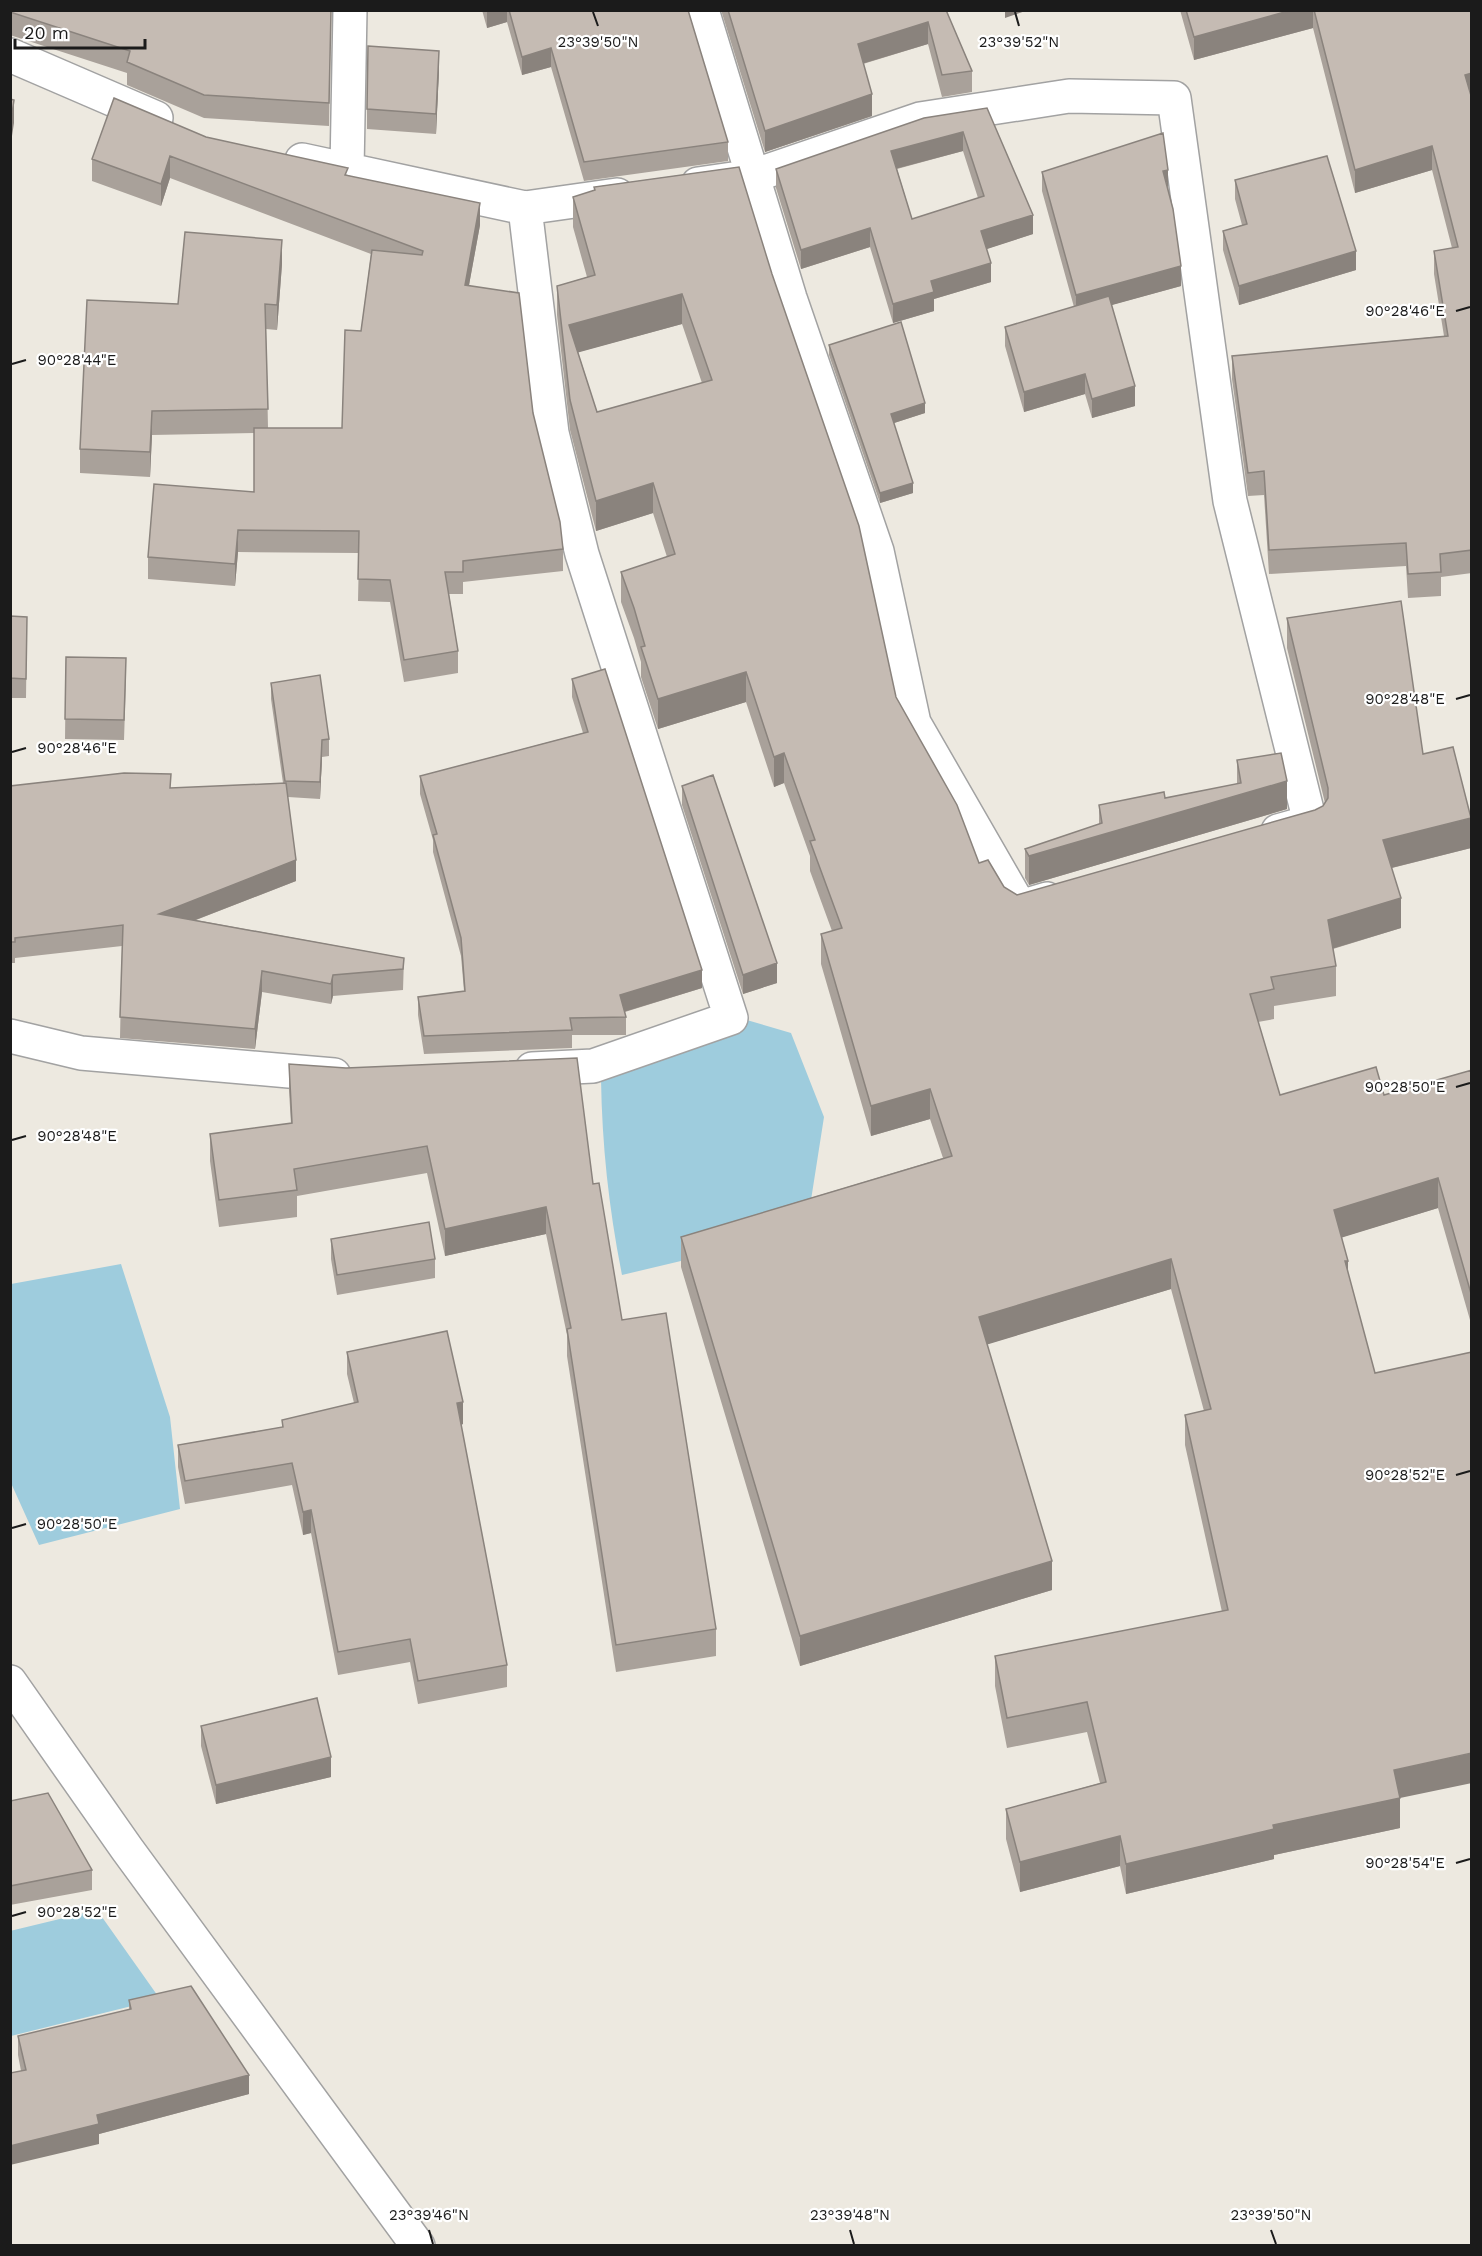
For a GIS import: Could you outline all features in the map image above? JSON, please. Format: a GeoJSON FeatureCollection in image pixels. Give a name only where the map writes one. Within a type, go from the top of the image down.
{"type":"FeatureCollection","features":[{"type":"Feature","properties":{"kind":"street"},"geometry":{"type":"LineString","coordinates":[[346,169],[350,10]]}},
{"type":"Feature","properties":{"kind":"street"},"geometry":{"type":"LineString","coordinates":[[702,10],[790,298],[877,551],[914,723],[1020,908],[1076,891]]}},
{"type":"Feature","properties":{"kind":"street"},"geometry":{"type":"LineString","coordinates":[[10,55],[178,128]]}},
{"type":"Feature","properties":{"kind":"street"},"geometry":{"type":"LineString","coordinates":[[278,155],[525,208],[753,176],[920,119],[1069,96],[1174,98],[1230,501],[1310,822],[1254,838]]}},
{"type":"Feature","properties":{"kind":"street"},"geometry":{"type":"LineString","coordinates":[[498,1070],[593,1066],[731,1018],[580,543],[552,433],[525,208]]}},
{"type":"Feature","properties":{"kind":"street"},"geometry":{"type":"LineString","coordinates":[[10,1036],[81,1053],[345,1076],[368,1075]]}},
{"type":"Feature","properties":{"kind":"street"},"geometry":{"type":"LineString","coordinates":[[10,1682],[127,1849],[418,2246]]}},
{"type":"Feature","properties":{"kind":"water"},"geometry":{"type":"Polygon","coordinates":[[[733,1016],[791,1033],[824,1117],[811,1200],[723,1251],[622,1275],[607,1177],[601,1079],[733,1016]]]}},
{"type":"Feature","properties":{"kind":"water"},"geometry":{"type":"Polygon","coordinates":[[[121,1264],[170,1417],[180,1509],[39,1545],[11,1483],[11,1284],[121,1264]]]}},
{"type":"Feature","properties":{"kind":"water"},"geometry":{"type":"Polygon","coordinates":[[[97,1910],[160,1999],[11,2036],[10,1931],[97,1910]]]}},
{"type":"Feature","properties":{"kind":"building"},"geometry":{"type":"Polygon","coordinates":[[[10,10],[331,10],[329,103],[204,95],[127,62],[130,51],[10,12],[10,10]]]}},
{"type":"Feature","properties":{"kind":"building"},"geometry":{"type":"Polygon","coordinates":[[[509,10],[688,10],[728,142],[584,162],[551,48],[522,57],[509,10]]]}},
{"type":"Feature","properties":{"kind":"building"},"geometry":{"type":"Polygon","coordinates":[[[728,10],[946,10],[972,71],[942,75],[928,22],[858,44],[872,94],[765,131],[728,10]]]}},
{"type":"Feature","properties":{"kind":"building"},"geometry":{"type":"Polygon","coordinates":[[[1186,10],[1292,10],[1194,37],[1186,10]]]}},
{"type":"Feature","properties":{"kind":"building"},"geometry":{"type":"Polygon","coordinates":[[[1314,10],[1472,10],[1472,73],[1465,75],[1472,99],[1472,550],[1440,554],[1441,572],[1408,574],[1406,543],[1269,550],[1264,471],[1248,473],[1232,356],[1448,336],[1434,251],[1458,247],[1432,146],[1355,170],[1314,10]]]}},
{"type":"Feature","properties":{"kind":"building"},"geometry":{"type":"Polygon","coordinates":[[[368,46],[439,51],[436,114],[367,109],[368,46]]]}},
{"type":"Feature","properties":{"kind":"building"},"geometry":{"type":"Polygon","coordinates":[[[114,98],[206,137],[348,168],[345,175],[480,203],[465,285],[519,293],[533,413],[560,522],[563,549],[463,561],[463,572],[445,572],[458,651],[404,660],[390,580],[358,579],[359,531],[238,530],[235,564],[148,557],[154,484],[254,492],[254,428],[342,428],[345,330],[361,331],[372,250],[422,255],[423,251],[170,156],[161,184],[92,159],[114,98]]]}},
{"type":"Feature","properties":{"kind":"building"},"geometry":{"type":"Polygon","coordinates":[[[10,99],[14,100],[10,126],[10,99]]]}},
{"type":"Feature","properties":{"kind":"building"},"geometry":{"type":"Polygon","coordinates":[[[987,108],[1033,215],[981,231],[991,263],[931,281],[934,292],[893,304],[870,228],[801,250],[776,169],[924,118],[987,108]],[[963,132],[891,151],[912,219],[984,196],[963,132]]]}},
{"type":"Feature","properties":{"kind":"building"},"geometry":{"type":"Polygon","coordinates":[[[1163,133],[1168,170],[1163,171],[1173,209],[1181,266],[1076,295],[1042,172],[1163,133]]]}},
{"type":"Feature","properties":{"kind":"building"},"geometry":{"type":"Polygon","coordinates":[[[1327,156],[1356,251],[1239,286],[1223,231],[1247,224],[1235,180],[1327,156]]]}},
{"type":"Feature","properties":{"kind":"building"},"geometry":{"type":"Polygon","coordinates":[[[739,167],[772,274],[859,526],[896,697],[957,805],[979,863],[988,860],[1004,887],[1017,895],[1323,806],[1328,798],[1328,788],[1287,618],[1401,601],[1423,754],[1453,747],[1471,818],[1383,840],[1401,898],[1328,920],[1336,966],[1271,977],[1274,989],[1250,994],[1280,1095],[1376,1067],[1384,1095],[1472,1070],[1472,1297],[1438,1178],[1334,1210],[1375,1373],[1472,1352],[1472,1753],[1394,1770],[1400,1798],[1273,1825],[1274,1829],[1126,1864],[1120,1836],[1020,1862],[1006,1809],[1106,1782],[1087,1702],[1007,1718],[995,1656],[1228,1610],[1185,1415],[1211,1409],[1171,1259],[979,1317],[1052,1561],[800,1636],[681,1237],[952,1156],[930,1089],[871,1106],[821,934],[842,928],[810,841],[815,840],[784,753],[774,757],[746,672],[658,699],[641,647],[645,646],[634,608],[621,572],[675,554],[653,483],[596,501],[570,400],[557,286],[595,275],[573,197],[595,190],[594,187],[739,167]],[[682,294],[569,325],[597,412],[712,380],[682,294]]]}},
{"type":"Feature","properties":{"kind":"building"},"geometry":{"type":"Polygon","coordinates":[[[185,232],[282,240],[277,305],[265,304],[268,409],[152,411],[150,452],[80,449],[87,300],[178,304],[185,232]]]}},
{"type":"Feature","properties":{"kind":"building"},"geometry":{"type":"Polygon","coordinates":[[[1109,296],[1135,386],[1092,399],[1085,374],[1024,392],[1005,327],[1109,296]]]}},
{"type":"Feature","properties":{"kind":"building"},"geometry":{"type":"Polygon","coordinates":[[[901,322],[925,403],[891,414],[913,483],[880,493],[829,345],[901,322]]]}},
{"type":"Feature","properties":{"kind":"building"},"geometry":{"type":"Polygon","coordinates":[[[10,616],[27,617],[26,679],[10,678],[10,616]]]}},
{"type":"Feature","properties":{"kind":"building"},"geometry":{"type":"Polygon","coordinates":[[[66,657],[126,658],[124,720],[65,719],[66,657]]]}},
{"type":"Feature","properties":{"kind":"building"},"geometry":{"type":"Polygon","coordinates":[[[605,669],[702,970],[620,995],[626,1017],[570,1018],[572,1030],[424,1036],[418,997],[465,991],[461,938],[433,835],[437,834],[420,776],[588,732],[572,679],[605,669]]]}},
{"type":"Feature","properties":{"kind":"building"},"geometry":{"type":"Polygon","coordinates":[[[320,675],[329,739],[322,740],[320,782],[285,781],[271,683],[320,675]]]}},
{"type":"Feature","properties":{"kind":"building"},"geometry":{"type":"Polygon","coordinates":[[[1281,753],[1287,781],[1029,856],[1025,849],[1102,823],[1099,805],[1164,792],[1165,798],[1241,783],[1237,760],[1281,753]]]}},
{"type":"Feature","properties":{"kind":"building"},"geometry":{"type":"Polygon","coordinates":[[[124,773],[171,774],[170,788],[286,783],[296,860],[159,914],[404,958],[403,969],[333,975],[331,984],[262,971],[255,1029],[120,1017],[123,925],[15,938],[15,942],[10,942],[10,786],[124,773]]]}},
{"type":"Feature","properties":{"kind":"building"},"geometry":{"type":"Polygon","coordinates":[[[713,775],[777,963],[743,975],[682,786],[713,775]]]}},
{"type":"Feature","properties":{"kind":"building"},"geometry":{"type":"Polygon","coordinates":[[[577,1058],[593,1184],[599,1183],[622,1320],[666,1313],[716,1629],[616,1645],[567,1329],[571,1328],[546,1207],[445,1229],[427,1146],[294,1169],[297,1190],[219,1200],[210,1134],[292,1123],[289,1064],[346,1068],[577,1058]]]}},
{"type":"Feature","properties":{"kind":"building"},"geometry":{"type":"Polygon","coordinates":[[[429,1222],[435,1259],[337,1275],[331,1239],[429,1222]]]}},
{"type":"Feature","properties":{"kind":"building"},"geometry":{"type":"Polygon","coordinates":[[[447,1331],[463,1402],[457,1403],[507,1665],[418,1681],[410,1639],[338,1652],[311,1510],[303,1512],[292,1463],[185,1481],[178,1445],[283,1427],[282,1420],[358,1402],[347,1352],[447,1331]]]}},
{"type":"Feature","properties":{"kind":"building"},"geometry":{"type":"Polygon","coordinates":[[[317,1698],[331,1757],[216,1785],[201,1726],[317,1698]]]}},
{"type":"Feature","properties":{"kind":"building"},"geometry":{"type":"Polygon","coordinates":[[[48,1793],[92,1870],[10,1886],[10,1801],[48,1793]]]}},
{"type":"Feature","properties":{"kind":"building"},"geometry":{"type":"Polygon","coordinates":[[[191,1986],[249,2075],[97,2115],[99,2124],[10,2146],[10,2073],[26,2070],[18,2036],[131,2009],[129,2000],[191,1986]]]}}]}
